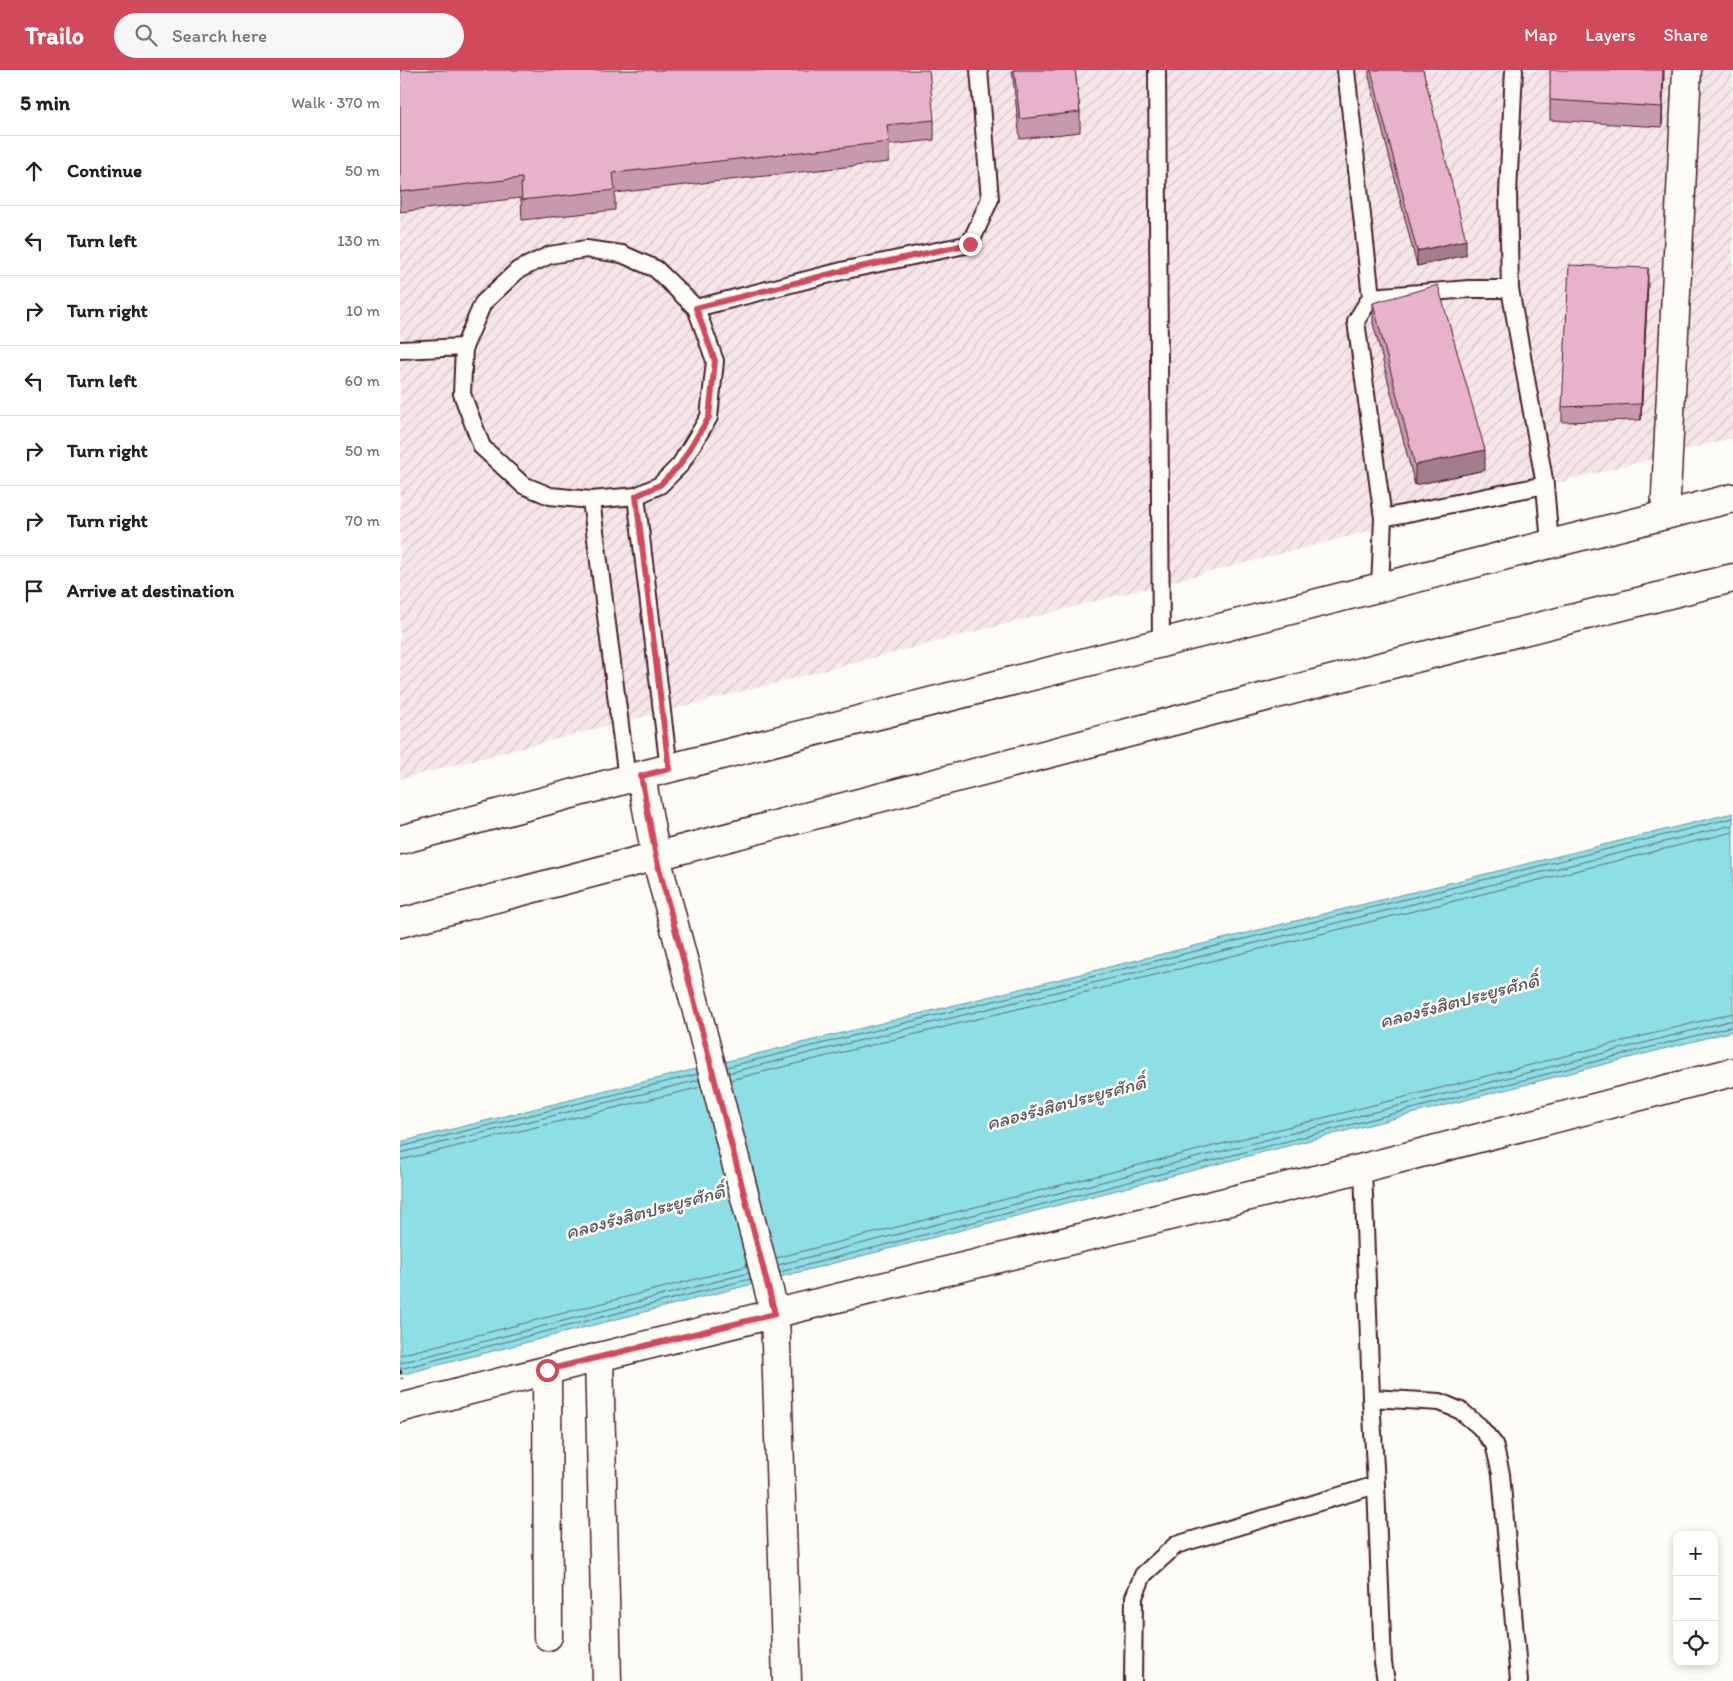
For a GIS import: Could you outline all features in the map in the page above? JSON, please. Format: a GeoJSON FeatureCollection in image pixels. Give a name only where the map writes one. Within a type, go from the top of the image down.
{"type":"FeatureCollection","features":[{"type":"Feature","properties":{"kind":"street"},"geometry":{"type":"LineString","coordinates":[[1665,515],[1686,70]]}},
{"type":"Feature","properties":{"kind":"street"},"geometry":{"type":"LineString","coordinates":[[400,840],[669,769],[1733,498]]}},
{"type":"Feature","properties":{"kind":"street"},"geometry":{"type":"LineString","coordinates":[[400,923],[1371,670],[1733,578]]}},
{"type":"Feature","properties":{"kind":"street"},"geometry":{"type":"LineString","coordinates":[[634,778],[699,1019],[775,1314],[787,1681]]}},
{"type":"Feature","properties":{"kind":"street"},"geometry":{"type":"LineString","coordinates":[[400,1408],[598,1357],[1363,1168],[1733,1072]]}},
{"type":"Feature","properties":{"kind":"street"},"geometry":{"type":"LineString","coordinates":[[598,1357],[606,1681]]}},
{"type":"Feature","properties":{"kind":"street"},"geometry":{"type":"LineString","coordinates":[[547,1370],[548,1636]]}},
{"type":"Feature","properties":{"kind":"lane"},"geometry":{"type":"LineString","coordinates":[[696,308],[846,270],[970,244],[990,199],[979,70]]}},
{"type":"Feature","properties":{"kind":"lane"},"geometry":{"type":"LineString","coordinates":[[1157,70],[1161,643]]}},
{"type":"Feature","properties":{"kind":"lane"},"geometry":{"type":"LineString","coordinates":[[1346,70],[1371,297],[1356,321],[1383,518],[1380,588]]}},
{"type":"Feature","properties":{"kind":"lane"},"geometry":{"type":"LineString","coordinates":[[1514,70],[1508,194],[1510,289],[1545,485],[1550,544]]}},
{"type":"Feature","properties":{"kind":"lane"},"geometry":{"type":"LineString","coordinates":[[586,249],[622,254],[656,268],[696,308],[715,361],[709,417],[680,465],[660,485],[636,496],[591,500],[550,496],[523,485],[482,447],[462,394],[464,347],[483,304],[518,270],[550,255],[586,249]]}},
{"type":"Feature","properties":{"kind":"lane"},"geometry":{"type":"LineString","coordinates":[[1371,297],[1469,289],[1510,289]]}},
{"type":"Feature","properties":{"kind":"lane"},"geometry":{"type":"LineString","coordinates":[[400,350],[464,347]]}},
{"type":"Feature","properties":{"kind":"lane"},"geometry":{"type":"LineString","coordinates":[[1383,518],[1545,485]]}},
{"type":"Feature","properties":{"kind":"lane"},"geometry":{"type":"LineString","coordinates":[[636,496],[669,769]]}},
{"type":"Feature","properties":{"kind":"lane"},"geometry":{"type":"LineString","coordinates":[[591,500],[634,778]]}},
{"type":"Feature","properties":{"kind":"lane"},"geometry":{"type":"LineString","coordinates":[[1363,1168],[1371,1398],[1383,1663],[1386,1681]]}},
{"type":"Feature","properties":{"kind":"lane"},"geometry":{"type":"LineString","coordinates":[[1371,1398],[1440,1402],[1461,1411],[1479,1426],[1494,1444],[1501,1474],[1518,1681]]}},
{"type":"Feature","properties":{"kind":"lane"},"geometry":{"type":"LineString","coordinates":[[1133,1681],[1134,1597],[1143,1575],[1176,1545],[1376,1485]]}},
{"type":"Feature","properties":{"kind":"shaded area"},"geometry":{"type":"Polygon","coordinates":[[[400,70],[1733,70],[1733,438],[400,779],[400,70]]]}},
{"type":"Feature","properties":{"kind":"water","name":"คลองรังสิตประยูรศักดิ์"},"geometry":{"type":"Polygon","coordinates":[[[1733,813],[1733,1031],[400,1375],[400,1142],[1733,813]]]}},
{"type":"Feature","properties":{"kind":"building"},"geometry":{"type":"Polygon","coordinates":[[[400,70],[929,70],[934,120],[887,125],[889,142],[613,173],[615,190],[522,200],[522,178],[400,192],[400,70]]]}},
{"type":"Feature","properties":{"kind":"building"},"geometry":{"type":"Polygon","coordinates":[[[1014,70],[1075,70],[1080,112],[1020,119],[1014,70]]]}},
{"type":"Feature","properties":{"kind":"building"},"geometry":{"type":"Polygon","coordinates":[[[1371,70],[1423,70],[1466,240],[1417,251],[1371,70]]]}},
{"type":"Feature","properties":{"kind":"building"},"geometry":{"type":"Polygon","coordinates":[[[1550,70],[1663,70],[1662,107],[1550,100],[1550,70]]]}},
{"type":"Feature","properties":{"kind":"building"},"geometry":{"type":"Polygon","coordinates":[[[1569,265],[1648,268],[1641,404],[1562,407],[1569,265]]]}},
{"type":"Feature","properties":{"kind":"building"},"geometry":{"type":"Polygon","coordinates":[[[1438,285],[1485,450],[1415,465],[1373,303],[1438,285]]]}},
{"type":"Feature","properties":{"kind":"route"},"geometry":{"type":"LineString","coordinates":[[547,1370],[775,1314],[656,857],[641,776],[669,769],[636,496],[660,485],[680,465],[709,417],[715,361],[696,308],[846,270],[970,244]]}}]}
